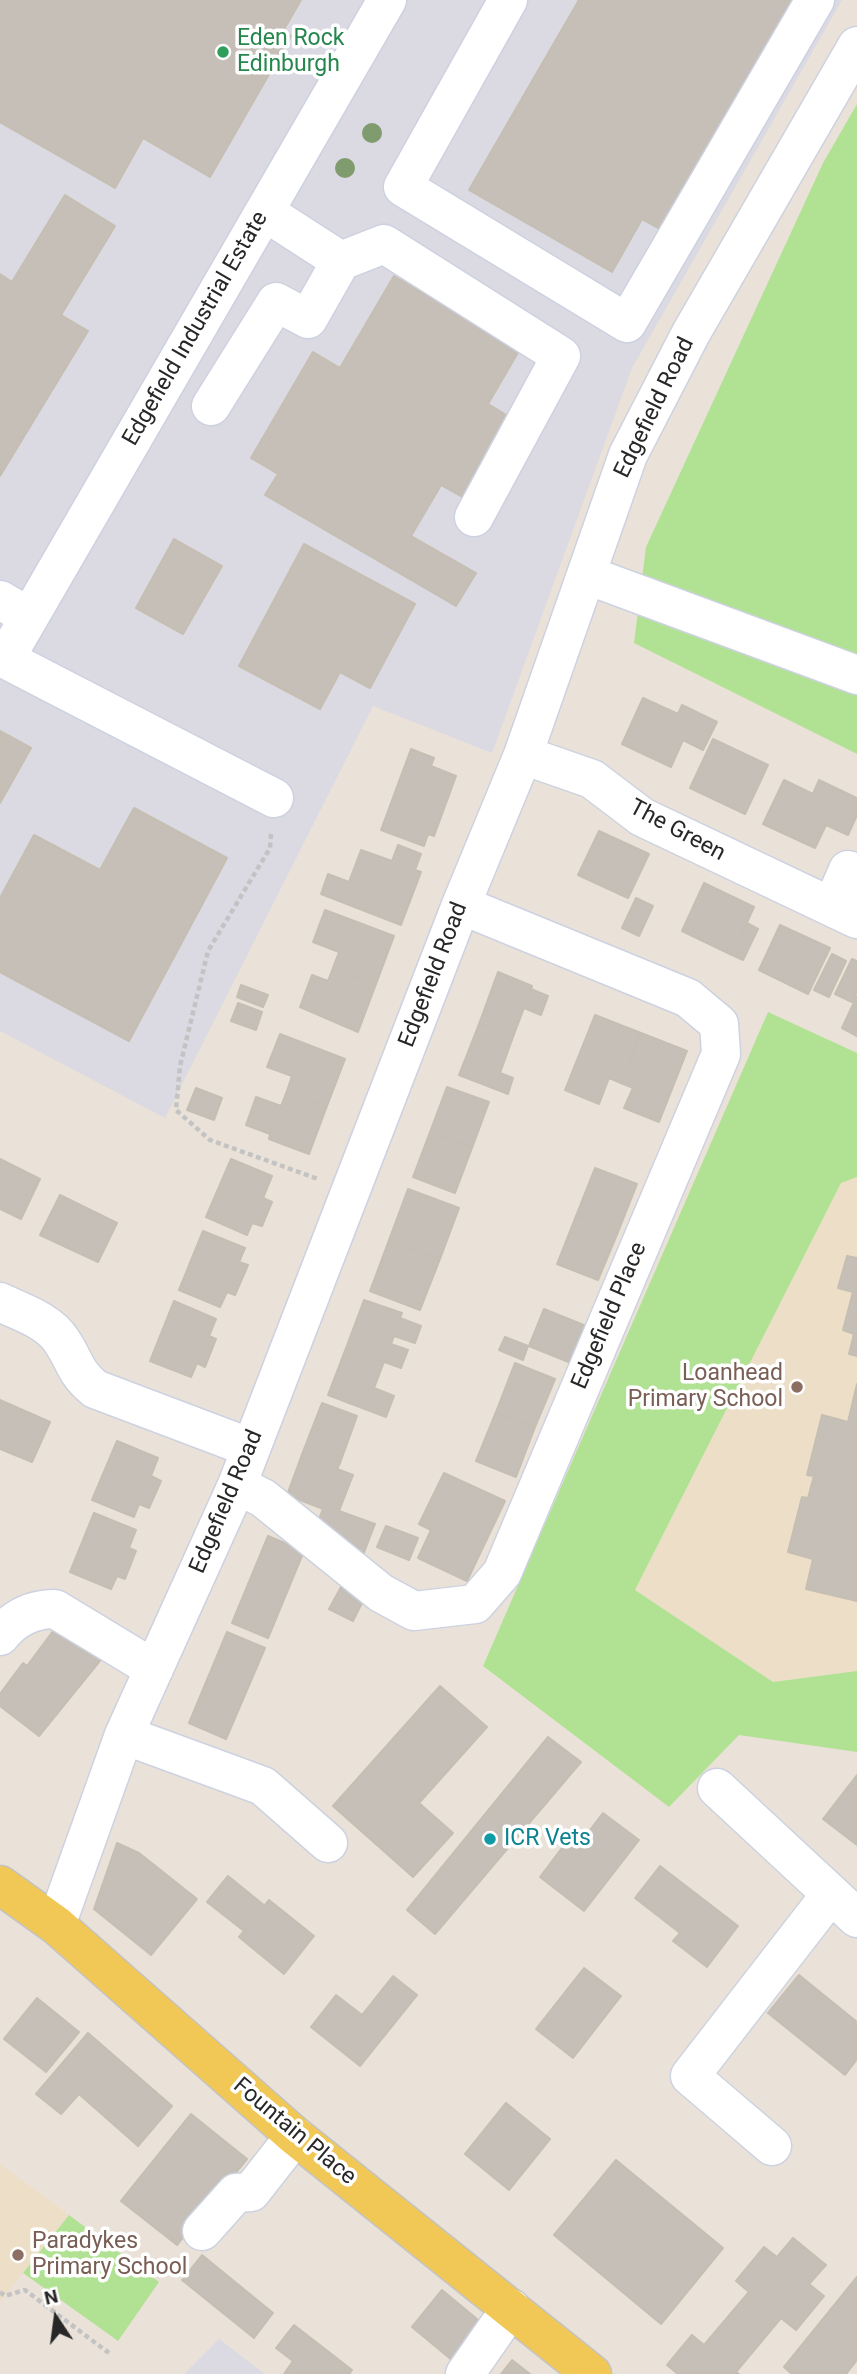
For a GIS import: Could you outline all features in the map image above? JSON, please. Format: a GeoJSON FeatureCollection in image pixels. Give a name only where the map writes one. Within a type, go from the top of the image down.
{"type":"FeatureCollection","features":[{"type":"Feature","properties":{"kind":"main road","name":"Fountain Place"},"geometry":{"type":"LineString","coordinates":[[0,1885],[56,1925],[295,2136],[592,2374]]}},
{"type":"Feature","properties":{"kind":"street","name":"Edgefield Industrial Estate"},"geometry":{"type":"LineString","coordinates":[[274,798],[5,659],[15,608],[265,212],[387,0]]}},
{"type":"Feature","properties":{"kind":"street"},"geometry":{"type":"LineString","coordinates":[[508,0],[402,187],[627,323],[815,0]]}},
{"type":"Feature","properties":{"kind":"street","name":"Edgefield Road"},"geometry":{"type":"LineString","coordinates":[[56,1925],[124,1735],[237,1485],[461,905],[523,755],[628,455],[691,333],[857,46]]}},
{"type":"Feature","properties":{"kind":"street"},"geometry":{"type":"LineString","coordinates":[[265,212],[341,261]]}},
{"type":"Feature","properties":{"kind":"street"},"geometry":{"type":"LineString","coordinates":[[211,407],[276,302],[308,319],[341,261],[384,244],[561,356],[474,517]]}},
{"type":"Feature","properties":{"kind":"street"},"geometry":{"type":"LineString","coordinates":[[587,575],[857,675]]}},
{"type":"Feature","properties":{"kind":"street","name":"The Green"},"geometry":{"type":"LineString","coordinates":[[523,755],[592,779],[642,817],[845,913],[848,870]]}},
{"type":"Feature","properties":{"kind":"street","name":"Edgefield Place"},"geometry":{"type":"LineString","coordinates":[[237,1485],[263,1498],[381,1592],[414,1611],[475,1604],[502,1573],[721,1054],[719,1024],[688,999],[461,905]]}},
{"type":"Feature","properties":{"kind":"street"},"geometry":{"type":"LineString","coordinates":[[0,1302],[40,1321],[61,1338],[80,1377],[95,1389],[251,1448]]}},
{"type":"Feature","properties":{"kind":"street"},"geometry":{"type":"LineString","coordinates":[[0,1636],[12,1622],[41,1609],[55,1609],[154,1669]]}},
{"type":"Feature","properties":{"kind":"street"},"geometry":{"type":"LineString","coordinates":[[124,1735],[263,1786],[328,1843]]}},
{"type":"Feature","properties":{"kind":"street"},"geometry":{"type":"LineString","coordinates":[[717,1788],[844,1906],[690,2076],[772,2146]]}},
{"type":"Feature","properties":{"kind":"street"},"geometry":{"type":"LineString","coordinates":[[202,2231],[236,2193],[251,2192],[295,2136]]}},
{"type":"Feature","properties":{"kind":"street"},"geometry":{"type":"LineString","coordinates":[[465,2374],[511,2308]]}},
{"type":"Feature","properties":{"kind":"path"},"geometry":{"type":"LineString","coordinates":[[274,798],[270,848],[208,951],[180,1066],[176,1110],[210,1140],[350,1191]]}},
{"type":"Feature","properties":{"kind":"path"},"geometry":{"type":"LineString","coordinates":[[0,2292],[5,2296],[25,2290],[109,2353]]}},
{"type":"Feature","properties":{"kind":"shaded area"},"geometry":{"type":"Polygon","coordinates":[[[0,0],[842,0],[632,368],[492,753],[373,706],[165,1118],[0,1031],[0,0]]]}},
{"type":"Feature","properties":{"kind":"shaded area","name":"Loanhead Primary School"},"geometry":{"type":"Polygon","coordinates":[[[857,1177],[857,1671],[773,1682],[635,1590],[841,1183],[857,1177]]]}},
{"type":"Feature","properties":{"kind":"shaded area","name":"Paradykes Primary School"},"geometry":{"type":"Polygon","coordinates":[[[0,2164],[69,2215],[0,2302],[0,2164]]]}},
{"type":"Feature","properties":{"kind":"shaded area"},"geometry":{"type":"Polygon","coordinates":[[[219,2339],[265,2374],[184,2374],[219,2339]]]}},
{"type":"Feature","properties":{"kind":"green space"},"geometry":{"type":"Polygon","coordinates":[[[857,104],[857,754],[634,643],[646,547],[823,163],[857,104]]]}},
{"type":"Feature","properties":{"kind":"green space"},"geometry":{"type":"Polygon","coordinates":[[[768,1012],[857,1053],[857,1177],[841,1183],[635,1590],[773,1682],[857,1671],[857,1752],[739,1735],[669,1807],[483,1666],[768,1012]]]}},
{"type":"Feature","properties":{"kind":"green space"},"geometry":{"type":"Polygon","coordinates":[[[69,2215],[159,2282],[118,2341],[23,2273],[69,2215]]]}},
{"type":"Feature","properties":{"kind":"building"},"geometry":{"type":"Polygon","coordinates":[[[0,0],[301,0],[283,31],[291,36],[210,177],[143,138],[115,188],[0,122],[0,0]]]}},
{"type":"Feature","properties":{"kind":"building"},"geometry":{"type":"Polygon","coordinates":[[[579,0],[797,0],[664,231],[642,219],[612,272],[469,190],[579,0]]]}},
{"type":"Feature","properties":{"kind":"building"},"geometry":{"type":"Polygon","coordinates":[[[65,195],[115,226],[61,315],[88,331],[0,476],[0,274],[12,282],[65,195]]]}},
{"type":"Feature","properties":{"kind":"building"},"geometry":{"type":"Polygon","coordinates":[[[394,276],[520,349],[488,404],[513,419],[466,499],[441,485],[411,536],[476,573],[456,606],[265,495],[278,474],[251,458],[313,352],[340,368],[394,276]]]}},
{"type":"Feature","properties":{"kind":"building"},"geometry":{"type":"Polygon","coordinates":[[[174,539],[222,566],[183,634],[136,608],[174,539]]]}},
{"type":"Feature","properties":{"kind":"building"},"geometry":{"type":"Polygon","coordinates":[[[304,544],[415,604],[370,688],[340,672],[320,709],[239,666],[304,544]]]}},
{"type":"Feature","properties":{"kind":"building"},"geometry":{"type":"Polygon","coordinates":[[[643,698],[678,714],[682,705],[717,722],[703,750],[683,740],[671,767],[622,744],[643,698]]]}},
{"type":"Feature","properties":{"kind":"building"},"geometry":{"type":"Polygon","coordinates":[[[0,731],[31,748],[0,803],[0,731]]]}},
{"type":"Feature","properties":{"kind":"building"},"geometry":{"type":"Polygon","coordinates":[[[713,739],[768,765],[745,814],[690,788],[713,739]]]}},
{"type":"Feature","properties":{"kind":"building"},"geometry":{"type":"Polygon","coordinates":[[[411,749],[434,758],[431,766],[456,776],[434,836],[428,834],[424,846],[381,830],[411,749]]]}},
{"type":"Feature","properties":{"kind":"building"},"geometry":{"type":"Polygon","coordinates":[[[784,780],[813,794],[819,780],[857,798],[857,815],[848,835],[826,825],[815,848],[763,824],[784,780]]]}},
{"type":"Feature","properties":{"kind":"building"},"geometry":{"type":"Polygon","coordinates":[[[134,808],[227,858],[129,1041],[0,972],[0,898],[34,835],[100,870],[134,808]]]}},
{"type":"Feature","properties":{"kind":"building"},"geometry":{"type":"Polygon","coordinates":[[[599,831],[649,854],[628,898],[578,875],[599,831]]]}},
{"type":"Feature","properties":{"kind":"building"},"geometry":{"type":"Polygon","coordinates":[[[398,845],[421,854],[415,870],[421,872],[401,925],[321,894],[328,874],[349,882],[361,850],[392,861],[398,845]]]}},
{"type":"Feature","properties":{"kind":"building"},"geometry":{"type":"Polygon","coordinates":[[[704,883],[754,907],[732,955],[682,931],[704,883]]]}},
{"type":"Feature","properties":{"kind":"building"},"geometry":{"type":"Polygon","coordinates":[[[636,898],[653,906],[639,936],[622,928],[636,898]]]}},
{"type":"Feature","properties":{"kind":"building"},"geometry":{"type":"Polygon","coordinates":[[[325,910],[394,936],[376,984],[333,968],[339,952],[313,942],[325,910]]]}},
{"type":"Feature","properties":{"kind":"building"},"geometry":{"type":"Polygon","coordinates":[[[747,923],[758,929],[743,960],[732,955],[747,923]]]}},
{"type":"Feature","properties":{"kind":"building"},"geometry":{"type":"Polygon","coordinates":[[[780,925],[830,948],[808,994],[759,970],[780,925]]]}},
{"type":"Feature","properties":{"kind":"building"},"geometry":{"type":"Polygon","coordinates":[[[832,954],[846,961],[829,997],[814,990],[832,954]]]}},
{"type":"Feature","properties":{"kind":"building"},"geometry":{"type":"Polygon","coordinates":[[[852,959],[857,961],[857,991],[852,1002],[835,994],[852,959]]]}},
{"type":"Feature","properties":{"kind":"building"},"geometry":{"type":"Polygon","coordinates":[[[333,968],[376,984],[358,1032],[300,1007],[312,975],[328,981],[333,968]]]}},
{"type":"Feature","properties":{"kind":"building"},"geometry":{"type":"Polygon","coordinates":[[[498,972],[548,996],[541,1015],[524,1008],[513,1037],[479,1024],[498,972]]]}},
{"type":"Feature","properties":{"kind":"building"},"geometry":{"type":"Polygon","coordinates":[[[241,985],[268,995],[263,1007],[237,997],[241,985]]]}},
{"type":"Feature","properties":{"kind":"building"},"geometry":{"type":"Polygon","coordinates":[[[857,996],[857,1036],[842,1028],[857,996]]]}},
{"type":"Feature","properties":{"kind":"building"},"geometry":{"type":"Polygon","coordinates":[[[238,1003],[262,1012],[256,1030],[231,1021],[238,1003]]]}},
{"type":"Feature","properties":{"kind":"building"},"geometry":{"type":"Polygon","coordinates":[[[595,1015],[641,1033],[621,1083],[609,1078],[599,1104],[565,1090],[595,1015]]]}},
{"type":"Feature","properties":{"kind":"building"},"geometry":{"type":"Polygon","coordinates":[[[479,1024],[513,1037],[500,1073],[513,1078],[508,1094],[459,1075],[479,1024]]]}},
{"type":"Feature","properties":{"kind":"building"},"geometry":{"type":"Polygon","coordinates":[[[641,1033],[687,1051],[659,1122],[624,1108],[633,1088],[621,1083],[641,1033]]]}},
{"type":"Feature","properties":{"kind":"building"},"geometry":{"type":"Polygon","coordinates":[[[280,1034],[345,1059],[327,1106],[287,1091],[292,1076],[267,1067],[280,1034]]]}},
{"type":"Feature","properties":{"kind":"building"},"geometry":{"type":"Polygon","coordinates":[[[447,1087],[489,1102],[472,1148],[430,1132],[447,1087]]]}},
{"type":"Feature","properties":{"kind":"building"},"geometry":{"type":"Polygon","coordinates":[[[196,1088],[222,1098],[214,1120],[187,1110],[196,1088]]]}},
{"type":"Feature","properties":{"kind":"building"},"geometry":{"type":"Polygon","coordinates":[[[287,1091],[327,1106],[309,1154],[269,1139],[270,1134],[246,1125],[256,1097],[281,1106],[287,1091]]]}},
{"type":"Feature","properties":{"kind":"building"},"geometry":{"type":"Polygon","coordinates":[[[430,1132],[472,1148],[455,1193],[413,1177],[430,1132]]]}},
{"type":"Feature","properties":{"kind":"building"},"geometry":{"type":"Polygon","coordinates":[[[0,1159],[40,1179],[21,1219],[0,1209],[0,1159]]]}},
{"type":"Feature","properties":{"kind":"building"},"geometry":{"type":"Polygon","coordinates":[[[231,1159],[272,1176],[263,1198],[272,1202],[262,1226],[252,1223],[247,1235],[206,1217],[231,1159]]]}},
{"type":"Feature","properties":{"kind":"building"},"geometry":{"type":"Polygon","coordinates":[[[595,1168],[637,1184],[618,1232],[576,1216],[595,1168]]]}},
{"type":"Feature","properties":{"kind":"building"},"geometry":{"type":"Polygon","coordinates":[[[408,1189],[459,1208],[440,1259],[389,1240],[408,1189]]]}},
{"type":"Feature","properties":{"kind":"building"},"geometry":{"type":"Polygon","coordinates":[[[60,1195],[117,1223],[98,1262],[40,1235],[60,1195]]]}},
{"type":"Feature","properties":{"kind":"building"},"geometry":{"type":"Polygon","coordinates":[[[576,1216],[618,1232],[598,1280],[557,1264],[576,1216]]]}},
{"type":"Feature","properties":{"kind":"building"},"geometry":{"type":"Polygon","coordinates":[[[203,1231],[245,1248],[239,1262],[248,1265],[235,1295],[227,1292],[220,1307],[179,1290],[203,1231]]]}},
{"type":"Feature","properties":{"kind":"building"},"geometry":{"type":"Polygon","coordinates":[[[389,1240],[440,1259],[420,1310],[370,1291],[389,1240]]]}},
{"type":"Feature","properties":{"kind":"building"},"geometry":{"type":"Polygon","coordinates":[[[847,1256],[857,1258],[857,1356],[849,1354],[854,1334],[843,1330],[853,1292],[838,1288],[847,1256]]]}},
{"type":"Feature","properties":{"kind":"building"},"geometry":{"type":"Polygon","coordinates":[[[364,1300],[402,1313],[400,1318],[421,1326],[415,1343],[394,1336],[391,1344],[408,1350],[401,1368],[346,1348],[364,1300]]]}},
{"type":"Feature","properties":{"kind":"building"},"geometry":{"type":"Polygon","coordinates":[[[174,1301],[216,1319],[209,1336],[216,1339],[205,1367],[197,1363],[191,1377],[150,1361],[174,1301]]]}},
{"type":"Feature","properties":{"kind":"building"},"geometry":{"type":"Polygon","coordinates":[[[544,1309],[586,1326],[571,1363],[529,1346],[544,1309]]]}},
{"type":"Feature","properties":{"kind":"building"},"geometry":{"type":"Polygon","coordinates":[[[505,1337],[528,1346],[523,1360],[499,1350],[505,1337]]]}},
{"type":"Feature","properties":{"kind":"building"},"geometry":{"type":"Polygon","coordinates":[[[346,1348],[384,1362],[374,1388],[394,1396],[386,1417],[328,1395],[346,1348]]]}},
{"type":"Feature","properties":{"kind":"building"},"geometry":{"type":"Polygon","coordinates":[[[515,1363],[555,1379],[535,1427],[496,1412],[515,1363]]]}},
{"type":"Feature","properties":{"kind":"building"},"geometry":{"type":"Polygon","coordinates":[[[857,1384],[857,1601],[806,1589],[813,1559],[788,1552],[802,1497],[808,1498],[814,1476],[807,1475],[822,1415],[848,1422],[857,1384]]]}},
{"type":"Feature","properties":{"kind":"building"},"geometry":{"type":"Polygon","coordinates":[[[0,1400],[50,1422],[32,1462],[0,1449],[0,1400]]]}},
{"type":"Feature","properties":{"kind":"building"},"geometry":{"type":"Polygon","coordinates":[[[322,1403],[357,1416],[340,1463],[304,1449],[322,1403]]]}},
{"type":"Feature","properties":{"kind":"building"},"geometry":{"type":"Polygon","coordinates":[[[496,1412],[535,1427],[516,1477],[476,1461],[496,1412]]]}},
{"type":"Feature","properties":{"kind":"building"},"geometry":{"type":"Polygon","coordinates":[[[117,1441],[158,1458],[151,1476],[161,1481],[149,1508],[139,1504],[134,1517],[92,1500],[117,1441]]]}},
{"type":"Feature","properties":{"kind":"building"},"geometry":{"type":"Polygon","coordinates":[[[304,1449],[340,1463],[337,1469],[353,1475],[339,1511],[375,1524],[363,1555],[317,1524],[323,1509],[287,1495],[304,1449]]]}},
{"type":"Feature","properties":{"kind":"building"},"geometry":{"type":"Polygon","coordinates":[[[444,1473],[505,1501],[467,1581],[418,1558],[431,1530],[419,1524],[444,1473]]]}},
{"type":"Feature","properties":{"kind":"building"},"geometry":{"type":"Polygon","coordinates":[[[94,1513],[136,1530],[129,1548],[136,1551],[125,1579],[117,1576],[111,1589],[70,1572],[94,1513]]]}},
{"type":"Feature","properties":{"kind":"building"},"geometry":{"type":"Polygon","coordinates":[[[386,1526],[418,1538],[409,1560],[377,1547],[386,1526]]]}},
{"type":"Feature","properties":{"kind":"building"},"geometry":{"type":"Polygon","coordinates":[[[268,1536],[304,1551],[268,1638],[232,1623],[268,1536]]]}},
{"type":"Feature","properties":{"kind":"building"},"geometry":{"type":"Polygon","coordinates":[[[341,1587],[364,1599],[353,1621],[329,1609],[341,1587]]]}},
{"type":"Feature","properties":{"kind":"building"},"geometry":{"type":"Polygon","coordinates":[[[59,1623],[103,1657],[39,1736],[0,1706],[0,1694],[23,1663],[27,1666],[59,1623]]]}},
{"type":"Feature","properties":{"kind":"building"},"geometry":{"type":"Polygon","coordinates":[[[227,1632],[265,1648],[226,1739],[189,1723],[227,1632]]]}},
{"type":"Feature","properties":{"kind":"building"},"geometry":{"type":"Polygon","coordinates":[[[440,1686],[487,1727],[419,1803],[453,1833],[413,1877],[333,1806],[440,1686]]]}},
{"type":"Feature","properties":{"kind":"building","name":"ICR Vets"},"geometry":{"type":"Polygon","coordinates":[[[548,1737],[581,1762],[435,1934],[407,1910],[548,1737]]]}},
{"type":"Feature","properties":{"kind":"building"},"geometry":{"type":"Polygon","coordinates":[[[857,1775],[857,1845],[823,1819],[857,1775]]]}},
{"type":"Feature","properties":{"kind":"building"},"geometry":{"type":"Polygon","coordinates":[[[603,1813],[639,1840],[584,1911],[540,1877],[568,1840],[577,1847],[603,1813]]]}},
{"type":"Feature","properties":{"kind":"building"},"geometry":{"type":"Polygon","coordinates":[[[117,1843],[139,1853],[197,1899],[151,1955],[94,1909],[117,1843]]]}},
{"type":"Feature","properties":{"kind":"building"},"geometry":{"type":"Polygon","coordinates":[[[660,1866],[738,1926],[707,1967],[673,1941],[680,1933],[635,1898],[660,1866]]]}},
{"type":"Feature","properties":{"kind":"building"},"geometry":{"type":"Polygon","coordinates":[[[228,1876],[265,1906],[244,1931],[207,1902],[228,1876]]]}},
{"type":"Feature","properties":{"kind":"building"},"geometry":{"type":"Polygon","coordinates":[[[269,1900],[314,1936],[284,1974],[239,1937],[269,1900]]]}},
{"type":"Feature","properties":{"kind":"building"},"geometry":{"type":"Polygon","coordinates":[[[584,1968],[621,1996],[573,2058],[536,2029],[584,1968]]]}},
{"type":"Feature","properties":{"kind":"building"},"geometry":{"type":"Polygon","coordinates":[[[799,1975],[857,2022],[857,2059],[845,2075],[768,2013],[799,1975]]]}},
{"type":"Feature","properties":{"kind":"building"},"geometry":{"type":"Polygon","coordinates":[[[393,1976],[417,1995],[360,2066],[311,2027],[336,1995],[362,2015],[393,1976]]]}},
{"type":"Feature","properties":{"kind":"building"},"geometry":{"type":"Polygon","coordinates":[[[37,1998],[79,2032],[46,2072],[4,2039],[37,1998]]]}},
{"type":"Feature","properties":{"kind":"building"},"geometry":{"type":"Polygon","coordinates":[[[88,2033],[172,2106],[138,2146],[79,2094],[61,2114],[36,2094],[88,2033]]]}},
{"type":"Feature","properties":{"kind":"building"},"geometry":{"type":"Polygon","coordinates":[[[506,2103],[550,2139],[509,2190],[465,2154],[506,2103]]]}},
{"type":"Feature","properties":{"kind":"building"},"geometry":{"type":"Polygon","coordinates":[[[191,2114],[247,2159],[177,2245],[121,2201],[191,2114]]]}},
{"type":"Feature","properties":{"kind":"building"},"geometry":{"type":"Polygon","coordinates":[[[616,2160],[723,2248],[661,2324],[554,2235],[616,2160]]]}},
{"type":"Feature","properties":{"kind":"building"},"geometry":{"type":"Polygon","coordinates":[[[793,2238],[826,2265],[809,2284],[824,2296],[796,2330],[781,2318],[736,2372],[739,2374],[678,2374],[667,2365],[692,2335],[704,2345],[749,2292],[736,2281],[764,2247],[777,2257],[793,2238]]]}},
{"type":"Feature","properties":{"kind":"building"},"geometry":{"type":"Polygon","coordinates":[[[202,2255],[273,2313],[254,2338],[182,2280],[202,2255]]]}},
{"type":"Feature","properties":{"kind":"building"},"geometry":{"type":"Polygon","coordinates":[[[857,2277],[857,2360],[846,2374],[792,2374],[784,2367],[857,2277]]]}},
{"type":"Feature","properties":{"kind":"building"},"geometry":{"type":"Polygon","coordinates":[[[442,2290],[483,2324],[453,2361],[412,2327],[442,2290]]]}},
{"type":"Feature","properties":{"kind":"building"},"geometry":{"type":"Polygon","coordinates":[[[294,2325],[352,2370],[349,2374],[284,2374],[293,2361],[276,2348],[294,2325]]]}},
{"type":"Feature","properties":{"kind":"building"},"geometry":{"type":"Polygon","coordinates":[[[512,2360],[530,2374],[501,2374],[512,2360]]]}},
{"type":"Feature","properties":{"kind":"place","name":"Eden Rock Edinburgh"},"geometry":{"type":"Point","coordinates":[223,52]}},
{"type":"Feature","properties":{"kind":"place","name":"Loanhead Primary School"},"geometry":{"type":"Point","coordinates":[797,1387]}},
{"type":"Feature","properties":{"kind":"place","name":"ICR Vets"},"geometry":{"type":"Point","coordinates":[490,1839]}},
{"type":"Feature","properties":{"kind":"place","name":"Paradykes Primary School"},"geometry":{"type":"Point","coordinates":[18,2255]}}]}
